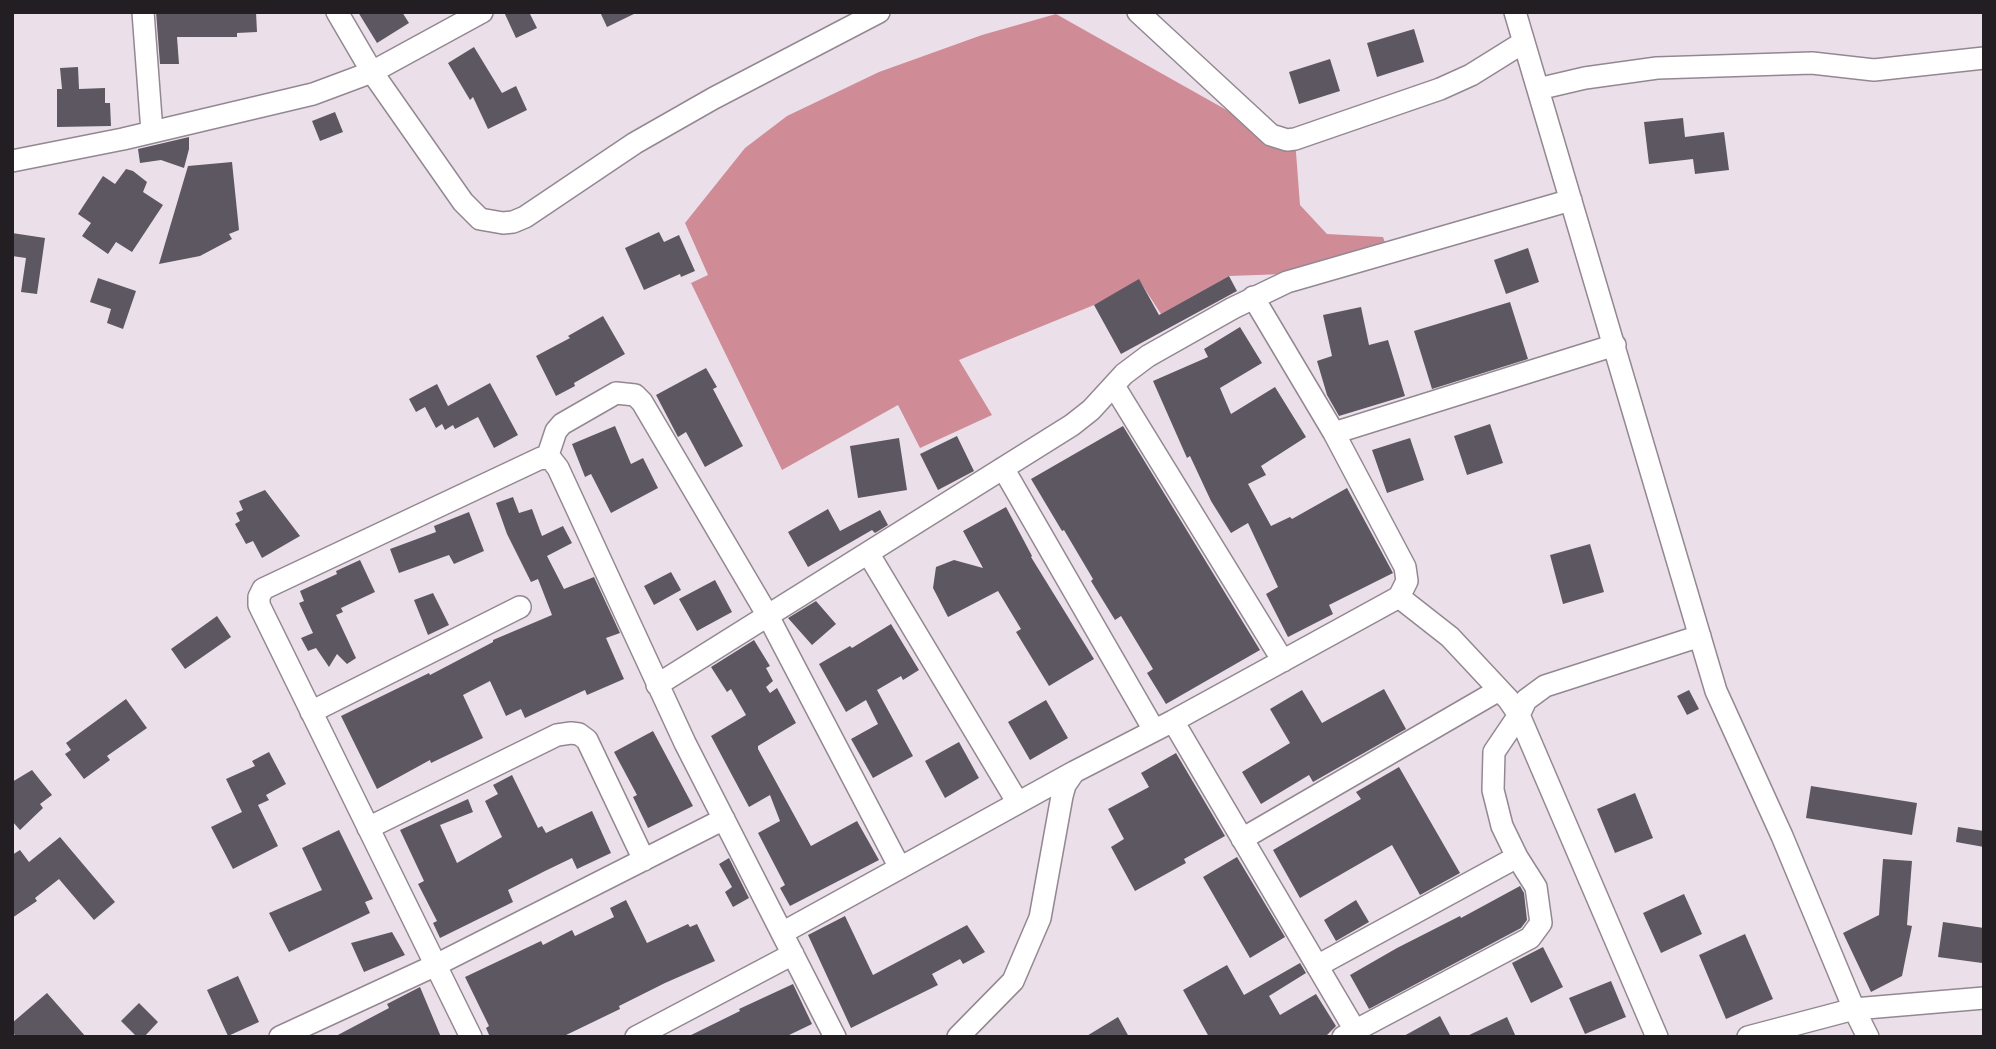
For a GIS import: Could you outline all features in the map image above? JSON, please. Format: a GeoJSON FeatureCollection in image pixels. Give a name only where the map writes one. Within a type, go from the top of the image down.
{"type":"FeatureCollection","features":[{"type":"Feature","properties":{"kind":"street"},"geometry":{"type":"LineString","coordinates":[[143,12],[152,132]]}},
{"type":"Feature","properties":{"kind":"street"},"geometry":{"type":"LineString","coordinates":[[337,12],[372,72],[463,202],[476,217],[494,222],[513,222],[525,217],[627,149],[692,111],[879,12]]}},
{"type":"Feature","properties":{"kind":"street"},"geometry":{"type":"LineString","coordinates":[[12,161],[152,132],[202,118],[283,103],[313,94],[372,72],[482,12]]}},
{"type":"Feature","properties":{"kind":"street"},"geometry":{"type":"LineString","coordinates":[[1138,12],[1271,135],[1276,139],[1287,140],[1440,89],[1471,75],[1524,42]]}},
{"type":"Feature","properties":{"kind":"street"},"geometry":{"type":"LineString","coordinates":[[1515,12],[1716,691],[1782,836],[1868,1037]]}},
{"type":"Feature","properties":{"kind":"street"},"geometry":{"type":"LineString","coordinates":[[1538,89],[1657,68],[1812,63],[1874,71],[1984,58]]}},
{"type":"Feature","properties":{"kind":"street"},"geometry":{"type":"LineString","coordinates":[[657,685],[1072,425],[1124,374],[1148,356],[1253,297],[1287,282],[1571,200]]}},
{"type":"Feature","properties":{"kind":"street"},"geometry":{"type":"LineString","coordinates":[[782,933],[1399,597],[1407,581],[1405,567],[1334,433],[1253,297]]}},
{"type":"Feature","properties":{"kind":"street"},"geometry":{"type":"LineString","coordinates":[[1334,433],[1615,345]]}},
{"type":"Feature","properties":{"kind":"street"},"geometry":{"type":"LineString","coordinates":[[1114,386],[1283,662]]}},
{"type":"Feature","properties":{"kind":"street"},"geometry":{"type":"LineString","coordinates":[[547,458],[556,431],[562,424],[616,393],[635,395],[642,402],[768,616],[900,868]]}},
{"type":"Feature","properties":{"kind":"street"},"geometry":{"type":"LineString","coordinates":[[471,1037],[259,605],[259,597],[263,589],[541,458],[547,458],[558,468],[657,685],[835,1037]]}},
{"type":"Feature","properties":{"kind":"street"},"geometry":{"type":"LineString","coordinates":[[1003,468],[1163,725],[1242,839],[1317,966],[1353,1035],[1530,938],[1541,923],[1536,887],[1502,826],[1493,790],[1494,752],[1526,700],[1545,686],[1700,636]]}},
{"type":"Feature","properties":{"kind":"street"},"geometry":{"type":"LineString","coordinates":[[868,553],[1018,803]]}},
{"type":"Feature","properties":{"kind":"street"},"geometry":{"type":"LineString","coordinates":[[1399,597],[1450,637],[1519,715],[1657,1037]]}},
{"type":"Feature","properties":{"kind":"street"},"geometry":{"type":"LineString","coordinates":[[311,712],[520,607]]}},
{"type":"Feature","properties":{"kind":"street"},"geometry":{"type":"LineString","coordinates":[[1242,839],[1499,690]]}},
{"type":"Feature","properties":{"kind":"street"},"geometry":{"type":"LineString","coordinates":[[368,828],[557,735],[571,733],[579,734],[587,740],[644,860]]}},
{"type":"Feature","properties":{"kind":"street"},"geometry":{"type":"LineString","coordinates":[[969,1033],[1013,981],[1040,918],[1062,796],[1065,785],[1074,772]]}},
{"type":"Feature","properties":{"kind":"street"},"geometry":{"type":"LineString","coordinates":[[280,1037],[436,965],[724,819]]}},
{"type":"Feature","properties":{"kind":"street"},"geometry":{"type":"LineString","coordinates":[[1317,966],[1517,857]]}},
{"type":"Feature","properties":{"kind":"street"},"geometry":{"type":"LineString","coordinates":[[636,1037],[793,954]]}},
{"type":"Feature","properties":{"kind":"street"},"geometry":{"type":"LineString","coordinates":[[1748,1037],[1854,1009],[1984,998]]}},
{"type":"Feature","properties":{"kind":"shaded area"},"geometry":{"type":"Polygon","coordinates":[[[1056,14],[1271,135],[1295,139],[1300,205],[1327,234],[1383,237],[1388,251],[1285,274],[1229,276],[1161,314],[1139,280],[1094,305],[959,360],[992,415],[920,448],[898,405],[782,470],[691,283],[708,275],[685,223],[745,148],[787,116],[879,72],[982,35],[1056,14]]]}},
{"type":"Feature","properties":{"kind":"building"},"geometry":{"type":"Polygon","coordinates":[[[156,12],[256,12],[257,32],[237,33],[237,37],[177,37],[179,64],[160,64],[156,12]]]}},
{"type":"Feature","properties":{"kind":"building"},"geometry":{"type":"Polygon","coordinates":[[[358,12],[402,12],[409,23],[377,43],[358,12]]]}},
{"type":"Feature","properties":{"kind":"building"},"geometry":{"type":"Polygon","coordinates":[[[504,12],[529,12],[537,28],[516,38],[504,12]]]}},
{"type":"Feature","properties":{"kind":"building"},"geometry":{"type":"Polygon","coordinates":[[[600,12],[638,12],[607,27],[600,12]]]}},
{"type":"Feature","properties":{"kind":"building"},"geometry":{"type":"Polygon","coordinates":[[[1414,29],[1424,62],[1377,77],[1367,43],[1414,29]]]}},
{"type":"Feature","properties":{"kind":"building"},"geometry":{"type":"Polygon","coordinates":[[[474,47],[502,93],[516,86],[527,110],[488,129],[473,97],[470,100],[448,63],[474,47]]]}},
{"type":"Feature","properties":{"kind":"building"},"geometry":{"type":"Polygon","coordinates":[[[1330,59],[1340,91],[1299,104],[1289,72],[1330,59]]]}},
{"type":"Feature","properties":{"kind":"building"},"geometry":{"type":"Polygon","coordinates":[[[78,67],[79,89],[105,88],[105,103],[110,103],[111,126],[57,127],[57,89],[62,89],[60,68],[78,67]]]}},
{"type":"Feature","properties":{"kind":"building"},"geometry":{"type":"Polygon","coordinates":[[[335,112],[343,132],[320,141],[312,121],[335,112]]]}},
{"type":"Feature","properties":{"kind":"building"},"geometry":{"type":"Polygon","coordinates":[[[1683,118],[1685,137],[1724,132],[1729,170],[1695,174],[1693,159],[1649,164],[1644,122],[1683,118]]]}},
{"type":"Feature","properties":{"kind":"building"},"geometry":{"type":"Polygon","coordinates":[[[189,137],[184,168],[161,160],[140,163],[138,149],[189,137]]]}},
{"type":"Feature","properties":{"kind":"building"},"geometry":{"type":"Polygon","coordinates":[[[232,162],[239,230],[229,234],[232,239],[200,256],[159,264],[188,166],[232,162]]]}},
{"type":"Feature","properties":{"kind":"building"},"geometry":{"type":"Polygon","coordinates":[[[126,169],[147,182],[143,192],[163,205],[132,252],[116,242],[108,254],[82,236],[91,223],[78,214],[103,176],[115,184],[126,169]]]}},
{"type":"Feature","properties":{"kind":"building"},"geometry":{"type":"Polygon","coordinates":[[[659,232],[664,242],[679,235],[695,271],[681,277],[680,274],[644,290],[625,248],[659,232]]]}},
{"type":"Feature","properties":{"kind":"building"},"geometry":{"type":"Polygon","coordinates":[[[12,233],[45,238],[37,294],[21,292],[26,258],[12,256],[12,233]]]}},
{"type":"Feature","properties":{"kind":"building"},"geometry":{"type":"Polygon","coordinates":[[[1528,248],[1539,282],[1506,294],[1494,260],[1528,248]]]}},
{"type":"Feature","properties":{"kind":"building"},"geometry":{"type":"Polygon","coordinates":[[[1229,276],[1237,291],[1121,354],[1094,305],[1139,279],[1159,315],[1229,276]]]}},
{"type":"Feature","properties":{"kind":"building"},"geometry":{"type":"Polygon","coordinates":[[[98,278],[136,291],[123,329],[107,323],[111,309],[90,302],[98,278]]]}},
{"type":"Feature","properties":{"kind":"building"},"geometry":{"type":"Polygon","coordinates":[[[1510,302],[1528,359],[1432,389],[1414,331],[1510,302]]]}},
{"type":"Feature","properties":{"kind":"building"},"geometry":{"type":"Polygon","coordinates":[[[1361,307],[1369,345],[1388,340],[1405,396],[1339,416],[1327,395],[1317,361],[1332,356],[1323,315],[1361,307]]]}},
{"type":"Feature","properties":{"kind":"building"},"geometry":{"type":"Polygon","coordinates":[[[603,316],[625,354],[556,396],[536,356],[603,316]]]}},
{"type":"Feature","properties":{"kind":"building"},"geometry":{"type":"Polygon","coordinates":[[[1240,327],[1262,363],[1220,388],[1231,414],[1275,387],[1306,437],[1261,466],[1266,475],[1248,484],[1271,526],[1290,517],[1292,519],[1347,488],[1393,573],[1329,605],[1333,614],[1288,637],[1266,594],[1278,587],[1248,523],[1231,533],[1211,501],[1190,456],[1187,458],[1153,381],[1208,357],[1204,349],[1240,327]]]}},
{"type":"Feature","properties":{"kind":"building"},"geometry":{"type":"Polygon","coordinates":[[[706,368],[717,387],[713,389],[743,446],[705,467],[686,432],[678,437],[656,395],[706,368]]]}},
{"type":"Feature","properties":{"kind":"building"},"geometry":{"type":"Polygon","coordinates":[[[490,383],[518,435],[494,448],[478,417],[455,429],[453,425],[445,430],[442,424],[436,428],[425,407],[416,412],[409,399],[437,384],[448,406],[490,383]]]}},
{"type":"Feature","properties":{"kind":"building"},"geometry":{"type":"Polygon","coordinates":[[[1490,424],[1503,463],[1467,475],[1454,436],[1490,424]]]}},
{"type":"Feature","properties":{"kind":"building"},"geometry":{"type":"Polygon","coordinates":[[[615,426],[631,464],[643,458],[658,488],[611,513],[591,474],[585,477],[572,444],[615,426]]]}},
{"type":"Feature","properties":{"kind":"building"},"geometry":{"type":"Polygon","coordinates":[[[1123,426],[1260,650],[1166,704],[1147,673],[1153,669],[1121,616],[1115,620],[1064,530],[1062,531],[1031,479],[1123,426]]]}},
{"type":"Feature","properties":{"kind":"building"},"geometry":{"type":"Polygon","coordinates":[[[957,436],[974,471],[938,490],[920,454],[957,436]]]}},
{"type":"Feature","properties":{"kind":"building"},"geometry":{"type":"Polygon","coordinates":[[[899,438],[907,490],[858,498],[850,446],[899,438]]]}},
{"type":"Feature","properties":{"kind":"building"},"geometry":{"type":"Polygon","coordinates":[[[1410,438],[1424,480],[1387,493],[1372,450],[1410,438]]]}},
{"type":"Feature","properties":{"kind":"building"},"geometry":{"type":"Polygon","coordinates":[[[265,490],[300,536],[262,558],[253,541],[246,544],[235,524],[240,521],[236,513],[243,510],[239,501],[265,490]]]}},
{"type":"Feature","properties":{"kind":"building"},"geometry":{"type":"Polygon","coordinates":[[[513,497],[519,513],[532,509],[542,536],[563,526],[572,543],[547,556],[564,589],[594,577],[620,633],[606,638],[624,679],[587,695],[585,690],[525,718],[521,709],[506,716],[490,681],[463,695],[483,738],[431,763],[430,760],[377,789],[341,716],[429,673],[430,675],[493,640],[552,615],[538,579],[531,582],[507,534],[496,503],[513,497]]]}},
{"type":"Feature","properties":{"kind":"building"},"geometry":{"type":"Polygon","coordinates":[[[1006,507],[1031,557],[1094,659],[1049,686],[1016,632],[1021,629],[998,591],[948,617],[933,588],[936,567],[954,560],[983,568],[963,531],[1006,507]]]}},
{"type":"Feature","properties":{"kind":"building"},"geometry":{"type":"Polygon","coordinates":[[[828,509],[840,531],[880,510],[888,525],[875,533],[872,530],[808,567],[788,532],[828,509]]]}},
{"type":"Feature","properties":{"kind":"building"},"geometry":{"type":"Polygon","coordinates":[[[469,512],[484,551],[454,564],[449,555],[399,573],[390,549],[436,532],[434,526],[469,512]]]}},
{"type":"Feature","properties":{"kind":"building"},"geometry":{"type":"Polygon","coordinates":[[[1590,544],[1604,592],[1563,604],[1550,555],[1590,544]]]}},
{"type":"Feature","properties":{"kind":"building"},"geometry":{"type":"Polygon","coordinates":[[[360,560],[375,592],[341,608],[343,612],[336,615],[356,658],[347,664],[337,654],[329,667],[316,648],[308,651],[301,638],[313,633],[299,603],[304,601],[300,591],[360,560]]]}},
{"type":"Feature","properties":{"kind":"building"},"geometry":{"type":"Polygon","coordinates":[[[671,572],[681,590],[654,605],[644,586],[671,572]]]}},
{"type":"Feature","properties":{"kind":"building"},"geometry":{"type":"Polygon","coordinates":[[[715,580],[732,612],[697,631],[679,599],[715,580]]]}},
{"type":"Feature","properties":{"kind":"building"},"geometry":{"type":"Polygon","coordinates":[[[433,593],[449,625],[428,635],[414,600],[433,593]]]}},
{"type":"Feature","properties":{"kind":"building"},"geometry":{"type":"Polygon","coordinates":[[[816,601],[836,624],[812,645],[788,618],[816,601]]]}},
{"type":"Feature","properties":{"kind":"building"},"geometry":{"type":"Polygon","coordinates":[[[217,616],[231,637],[185,669],[171,649],[217,616]]]}},
{"type":"Feature","properties":{"kind":"building"},"geometry":{"type":"Polygon","coordinates":[[[891,624],[919,670],[903,680],[901,676],[877,690],[913,756],[873,778],[851,739],[878,724],[866,700],[846,712],[819,664],[891,624]]]}},
{"type":"Feature","properties":{"kind":"building"},"geometry":{"type":"Polygon","coordinates":[[[754,640],[770,666],[766,668],[773,681],[766,687],[770,693],[777,688],[796,723],[758,746],[758,749],[811,846],[857,821],[879,860],[790,906],[780,888],[785,885],[758,833],[780,821],[770,795],[749,807],[711,736],[746,715],[731,689],[727,692],[711,667],[754,640]]]}},
{"type":"Feature","properties":{"kind":"building"},"geometry":{"type":"Polygon","coordinates":[[[1384,689],[1406,729],[1313,782],[1309,775],[1261,804],[1242,772],[1290,743],[1270,709],[1302,690],[1322,723],[1384,689]]]}},
{"type":"Feature","properties":{"kind":"building"},"geometry":{"type":"Polygon","coordinates":[[[1689,690],[1699,709],[1687,715],[1677,696],[1689,690]]]}},
{"type":"Feature","properties":{"kind":"building"},"geometry":{"type":"Polygon","coordinates":[[[126,699],[147,728],[107,756],[110,760],[84,779],[65,754],[71,750],[66,743],[126,699]]]}},
{"type":"Feature","properties":{"kind":"building"},"geometry":{"type":"Polygon","coordinates":[[[1046,700],[1068,738],[1030,760],[1008,722],[1046,700]]]}},
{"type":"Feature","properties":{"kind":"building"},"geometry":{"type":"Polygon","coordinates":[[[653,731],[693,806],[648,828],[633,797],[637,795],[614,752],[653,731]]]}},
{"type":"Feature","properties":{"kind":"building"},"geometry":{"type":"Polygon","coordinates":[[[959,742],[979,778],[945,798],[925,761],[959,742]]]}},
{"type":"Feature","properties":{"kind":"building"},"geometry":{"type":"Polygon","coordinates":[[[269,752],[286,784],[266,795],[269,800],[258,805],[278,846],[233,869],[211,827],[242,812],[226,779],[255,766],[252,761],[269,752]]]}},
{"type":"Feature","properties":{"kind":"building"},"geometry":{"type":"Polygon","coordinates":[[[1176,753],[1225,836],[1184,859],[1186,863],[1135,891],[1111,847],[1124,839],[1108,809],[1149,787],[1141,773],[1176,753]]]}},
{"type":"Feature","properties":{"kind":"building"},"geometry":{"type":"Polygon","coordinates":[[[1399,767],[1460,873],[1420,895],[1392,845],[1300,898],[1273,850],[1361,799],[1356,792],[1399,767]]]}},
{"type":"Feature","properties":{"kind":"building"},"geometry":{"type":"Polygon","coordinates":[[[32,770],[52,795],[40,804],[43,808],[20,830],[12,821],[12,782],[32,770]]]}},
{"type":"Feature","properties":{"kind":"building"},"geometry":{"type":"Polygon","coordinates":[[[512,775],[538,828],[542,826],[546,833],[592,811],[611,853],[577,869],[572,858],[545,871],[508,890],[513,902],[440,938],[433,923],[437,921],[418,884],[424,881],[400,830],[468,799],[473,812],[440,825],[457,863],[502,837],[485,801],[498,794],[493,785],[512,775]]]}},
{"type":"Feature","properties":{"kind":"building"},"geometry":{"type":"Polygon","coordinates":[[[1811,786],[1917,803],[1912,835],[1806,818],[1811,786]]]}},
{"type":"Feature","properties":{"kind":"building"},"geometry":{"type":"Polygon","coordinates":[[[1635,793],[1653,838],[1615,853],[1597,809],[1635,793]]]}},
{"type":"Feature","properties":{"kind":"building"},"geometry":{"type":"Polygon","coordinates":[[[1958,827],[1984,831],[1984,847],[1956,842],[1958,827]]]}},
{"type":"Feature","properties":{"kind":"building"},"geometry":{"type":"Polygon","coordinates":[[[339,830],[373,899],[365,902],[370,913],[289,952],[269,913],[322,890],[302,848],[339,830]]]}},
{"type":"Feature","properties":{"kind":"building"},"geometry":{"type":"Polygon","coordinates":[[[60,837],[115,902],[94,920],[59,879],[35,898],[37,901],[12,918],[12,855],[20,850],[29,862],[60,837]]]}},
{"type":"Feature","properties":{"kind":"building"},"geometry":{"type":"Polygon","coordinates":[[[1237,857],[1285,937],[1250,958],[1203,877],[1237,857]]]}},
{"type":"Feature","properties":{"kind":"building"},"geometry":{"type":"Polygon","coordinates":[[[729,858],[749,898],[733,907],[725,892],[732,887],[719,864],[729,858]]]}},
{"type":"Feature","properties":{"kind":"building"},"geometry":{"type":"Polygon","coordinates":[[[1883,859],[1912,861],[1907,925],[1912,926],[1902,976],[1871,992],[1843,933],[1879,915],[1883,859]]]}},
{"type":"Feature","properties":{"kind":"building"},"geometry":{"type":"Polygon","coordinates":[[[1520,886],[1524,893],[1527,920],[1521,928],[1369,1009],[1350,975],[1397,948],[1520,886]]]}},
{"type":"Feature","properties":{"kind":"building"},"geometry":{"type":"Polygon","coordinates":[[[1684,894],[1702,934],[1661,953],[1643,913],[1684,894]]]}},
{"type":"Feature","properties":{"kind":"building"},"geometry":{"type":"Polygon","coordinates":[[[626,900],[647,943],[688,924],[690,927],[697,924],[715,961],[665,983],[619,1006],[620,1009],[562,1037],[490,1037],[486,1028],[489,1026],[465,977],[541,941],[543,945],[572,930],[575,936],[614,917],[610,908],[626,900]]]}},
{"type":"Feature","properties":{"kind":"building"},"geometry":{"type":"Polygon","coordinates":[[[1356,900],[1369,922],[1336,941],[1324,920],[1356,900]]]}},
{"type":"Feature","properties":{"kind":"building"},"geometry":{"type":"Polygon","coordinates":[[[845,916],[873,975],[967,925],[985,952],[963,964],[960,959],[932,974],[938,985],[851,1028],[808,935],[845,916]]]}},
{"type":"Feature","properties":{"kind":"building"},"geometry":{"type":"Polygon","coordinates":[[[1943,922],[1984,928],[1982,963],[1938,957],[1943,922]]]}},
{"type":"Feature","properties":{"kind":"building"},"geometry":{"type":"Polygon","coordinates":[[[392,932],[405,955],[364,972],[351,943],[392,932]]]}},
{"type":"Feature","properties":{"kind":"building"},"geometry":{"type":"Polygon","coordinates":[[[1745,934],[1773,999],[1726,1019],[1699,955],[1745,934]]]}},
{"type":"Feature","properties":{"kind":"building"},"geometry":{"type":"Polygon","coordinates":[[[1543,947],[1563,987],[1531,1003],[1512,963],[1543,947]]]}},
{"type":"Feature","properties":{"kind":"building"},"geometry":{"type":"Polygon","coordinates":[[[1300,963],[1306,973],[1269,996],[1280,1015],[1316,994],[1336,1026],[1325,1037],[1209,1037],[1183,990],[1227,965],[1244,995],[1300,963]]]}},
{"type":"Feature","properties":{"kind":"building"},"geometry":{"type":"Polygon","coordinates":[[[238,976],[259,1022],[228,1036],[207,990],[238,976]]]}},
{"type":"Feature","properties":{"kind":"building"},"geometry":{"type":"Polygon","coordinates":[[[1611,981],[1626,1017],[1585,1034],[1569,998],[1611,981]]]}},
{"type":"Feature","properties":{"kind":"building"},"geometry":{"type":"Polygon","coordinates":[[[793,984],[812,1024],[785,1037],[687,1037],[740,1011],[739,1009],[793,984]]]}},
{"type":"Feature","properties":{"kind":"building"},"geometry":{"type":"Polygon","coordinates":[[[420,987],[441,1037],[334,1037],[389,1008],[387,1004],[420,987]]]}},
{"type":"Feature","properties":{"kind":"building"},"geometry":{"type":"Polygon","coordinates":[[[47,993],[86,1037],[17,1037],[12,1032],[12,1023],[47,993]]]}},
{"type":"Feature","properties":{"kind":"building"},"geometry":{"type":"Polygon","coordinates":[[[139,1003],[158,1022],[144,1037],[137,1037],[121,1021],[139,1003]]]}},
{"type":"Feature","properties":{"kind":"building"},"geometry":{"type":"Polygon","coordinates":[[[1440,1016],[1451,1037],[1402,1037],[1440,1016]]]}},
{"type":"Feature","properties":{"kind":"building"},"geometry":{"type":"Polygon","coordinates":[[[1118,1017],[1129,1037],[1085,1037],[1118,1017]]]}},
{"type":"Feature","properties":{"kind":"building"},"geometry":{"type":"Polygon","coordinates":[[[1507,1017],[1516,1037],[1465,1037],[1507,1017]]]}}]}
